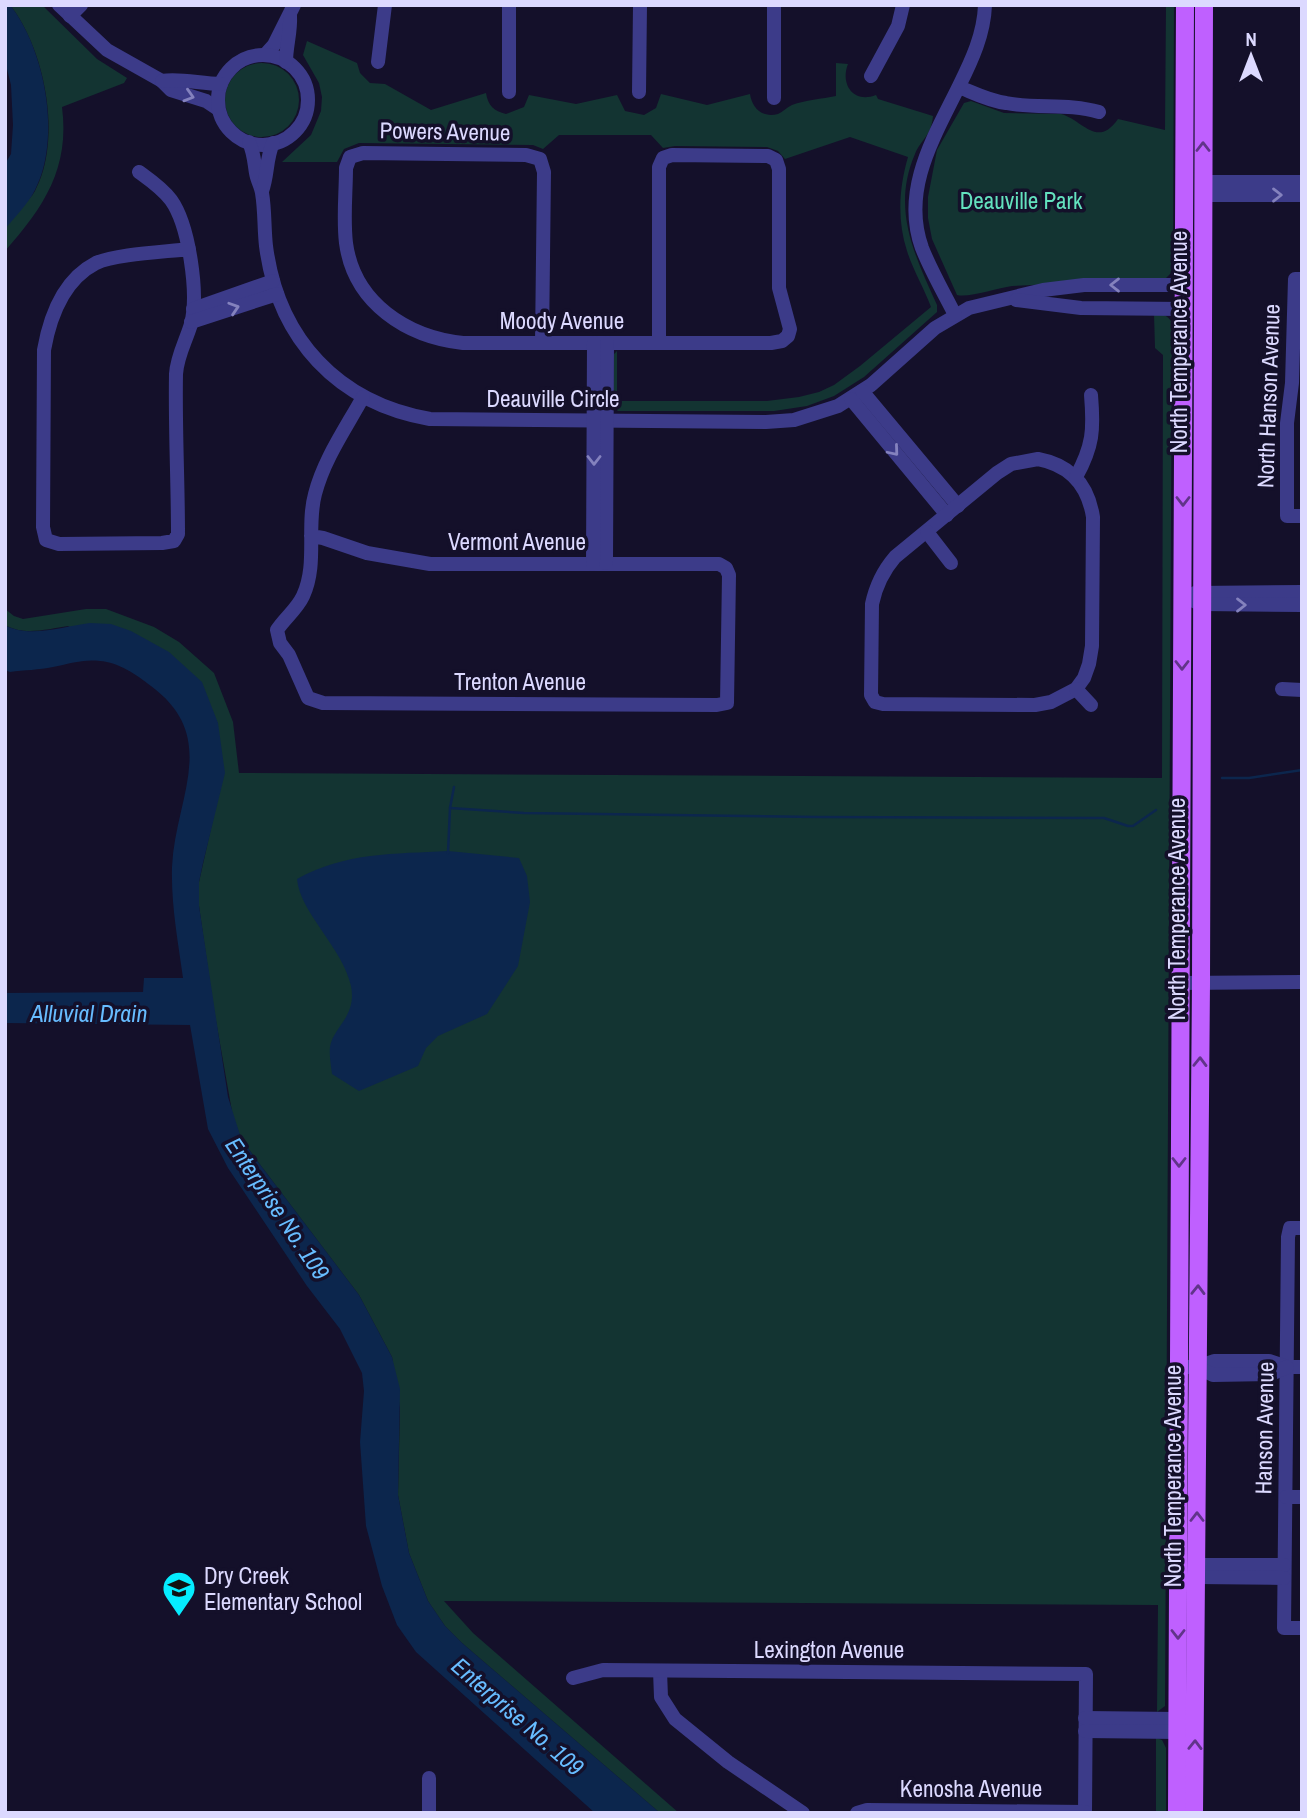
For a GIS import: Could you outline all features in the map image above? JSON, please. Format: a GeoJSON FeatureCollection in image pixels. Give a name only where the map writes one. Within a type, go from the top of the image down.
{"type":"FeatureCollection","features":[{"type":"Feature","properties":{"kind":"main road","name":"North Temperance Avenue"},"geometry":{"type":"LineString","coordinates":[[1177,1813],[1185,5]]}},
{"type":"Feature","properties":{"kind":"main road","name":"North Temperance Avenue"},"geometry":{"type":"LineString","coordinates":[[1194,1813],[1201,983],[1204,5]]}},
{"type":"Feature","properties":{"kind":"main road"},"geometry":{"type":"LineString","coordinates":[[1183,285],[1194,299],[1193,385],[1202,433]]}},
{"type":"Feature","properties":{"kind":"street"},"geometry":{"type":"LineString","coordinates":[[59,5],[107,50],[162,81],[171,90],[218,109]]}},
{"type":"Feature","properties":{"kind":"street"},"geometry":{"type":"LineString","coordinates":[[70,16],[81,5]]}},
{"type":"Feature","properties":{"kind":"street"},"geometry":{"type":"LineString","coordinates":[[378,62],[385,5]]}},
{"type":"Feature","properties":{"kind":"street"},"geometry":{"type":"LineString","coordinates":[[509,5],[509,92]]}},
{"type":"Feature","properties":{"kind":"street"},"geometry":{"type":"LineString","coordinates":[[639,92],[640,5]]}},
{"type":"Feature","properties":{"kind":"street"},"geometry":{"type":"LineString","coordinates":[[774,5],[774,97]]}},
{"type":"Feature","properties":{"kind":"street"},"geometry":{"type":"LineString","coordinates":[[871,76],[890,43],[904,5]]}},
{"type":"Feature","properties":{"kind":"street"},"geometry":{"type":"LineString","coordinates":[[955,315],[922,246],[916,190],[926,155],[975,51],[982,29],[985,5]]}},
{"type":"Feature","properties":{"kind":"street"},"geometry":{"type":"LineString","coordinates":[[265,55],[274,45],[292,11]]}},
{"type":"Feature","properties":{"kind":"street"},"geometry":{"type":"LineString","coordinates":[[286,61],[292,11]]}},
{"type":"Feature","properties":{"kind":"street"},"geometry":{"type":"LineString","coordinates":[[265,55],[286,61],[306,86],[306,113],[299,125],[290,135],[273,143],[249,142],[236,135],[225,124],[218,109],[221,84],[228,71],[238,62],[250,57],[265,55]]}},
{"type":"Feature","properties":{"kind":"street"},"geometry":{"type":"LineString","coordinates":[[162,81],[175,79],[221,84]]}},
{"type":"Feature","properties":{"kind":"street"},"geometry":{"type":"LineString","coordinates":[[959,87],[990,100],[1006,103],[1074,106],[1098,112]]}},
{"type":"Feature","properties":{"kind":"street","name":"Deauville Circle"},"geometry":{"type":"LineString","coordinates":[[249,142],[255,155],[256,176],[262,191],[267,247],[275,288],[302,345],[323,366],[363,397],[405,414],[430,419],[794,420],[815,415],[857,395],[935,328],[955,315],[988,302],[1043,290],[1084,285],[1183,285]]}},
{"type":"Feature","properties":{"kind":"street","name":"Deauville Circle"},"geometry":{"type":"LineString","coordinates":[[262,191],[273,143]]}},
{"type":"Feature","properties":{"kind":"street","name":"Powers Avenue"},"geometry":{"type":"LineString","coordinates":[[350,157],[363,153],[526,155],[540,159],[544,172],[542,343]]}},
{"type":"Feature","properties":{"kind":"street","name":"Moody Avenue"},"geometry":{"type":"LineString","coordinates":[[350,157],[346,168],[345,230],[349,256],[358,278],[382,311],[402,325],[423,334],[463,343],[771,343],[782,341],[788,336],[790,329],[779,288],[779,169],[776,160],[768,156],[672,155],[663,158],[659,167],[659,342]]}},
{"type":"Feature","properties":{"kind":"street"},"geometry":{"type":"LineString","coordinates":[[139,172],[172,201],[188,249],[192,316],[177,366],[178,534],[174,541],[59,544],[46,540],[43,527],[44,349],[49,324],[59,299],[77,277],[98,262],[188,249]]}},
{"type":"Feature","properties":{"kind":"street"},"geometry":{"type":"LineString","coordinates":[[1203,189],[1302,182]]}},
{"type":"Feature","properties":{"kind":"street"},"geometry":{"type":"LineString","coordinates":[[1203,189],[1302,195]]}},
{"type":"Feature","properties":{"kind":"street","name":"North Hanson Avenue"},"geometry":{"type":"LineString","coordinates":[[1298,279],[1287,423],[1287,516],[1302,516]]}},
{"type":"Feature","properties":{"kind":"street"},"geometry":{"type":"LineString","coordinates":[[192,316],[275,288]]}},
{"type":"Feature","properties":{"kind":"street","name":"Deauville Circle"},"geometry":{"type":"LineString","coordinates":[[1008,299],[1081,308],[1183,309]]}},
{"type":"Feature","properties":{"kind":"street"},"geometry":{"type":"LineString","coordinates":[[600,343],[600,564]]}},
{"type":"Feature","properties":{"kind":"street"},"geometry":{"type":"LineString","coordinates":[[857,395],[953,511]]}},
{"type":"Feature","properties":{"kind":"street"},"geometry":{"type":"LineString","coordinates":[[1076,477],[1091,446],[1091,395]]}},
{"type":"Feature","properties":{"kind":"street"},"geometry":{"type":"LineString","coordinates":[[311,536],[311,513],[318,483],[363,397]]}},
{"type":"Feature","properties":{"kind":"street"},"geometry":{"type":"LineString","coordinates":[[1022,460],[1051,462],[1076,477],[1088,494],[1093,517],[1092,646],[1090,664],[1076,690],[1051,702],[1035,705],[874,702],[871,695],[872,604],[881,576],[895,557],[953,511],[997,472],[1022,460]]}},
{"type":"Feature","properties":{"kind":"street"},"geometry":{"type":"LineString","coordinates":[[927,532],[951,563]]}},
{"type":"Feature","properties":{"kind":"street","name":"Vermont Avenue"},"geometry":{"type":"LineString","coordinates":[[311,536],[367,553],[430,564],[719,565],[726,568],[729,589],[727,703]]}},
{"type":"Feature","properties":{"kind":"street","name":"Trenton Avenue"},"geometry":{"type":"LineString","coordinates":[[311,536],[308,582],[303,596],[277,630],[277,637],[301,679],[308,698],[312,700],[323,703],[727,703]]}},
{"type":"Feature","properties":{"kind":"street"},"geometry":{"type":"LineString","coordinates":[[1201,598],[1302,592]]}},
{"type":"Feature","properties":{"kind":"street"},"geometry":{"type":"LineString","coordinates":[[1182,596],[1302,605]]}},
{"type":"Feature","properties":{"kind":"street"},"geometry":{"type":"LineString","coordinates":[[1282,689],[1302,690]]}},
{"type":"Feature","properties":{"kind":"street"},"geometry":{"type":"LineString","coordinates":[[1076,690],[1091,705]]}},
{"type":"Feature","properties":{"kind":"street"},"geometry":{"type":"LineString","coordinates":[[1180,983],[1302,982]]}},
{"type":"Feature","properties":{"kind":"street","name":"Hanson Avenue"},"geometry":{"type":"LineString","coordinates":[[1296,1228],[1288,1237],[1294,1367],[1286,1497],[1284,1628],[1302,1628]]}},
{"type":"Feature","properties":{"kind":"street"},"geometry":{"type":"LineString","coordinates":[[1178,1367],[1197,1367],[1214,1361],[1269,1361],[1294,1367]]}},
{"type":"Feature","properties":{"kind":"street"},"geometry":{"type":"LineString","coordinates":[[1286,1497],[1302,1497]]}},
{"type":"Feature","properties":{"kind":"street"},"geometry":{"type":"LineString","coordinates":[[1197,1571],[1284,1571]]}},
{"type":"Feature","properties":{"kind":"street","name":"Lexington Avenue"},"geometry":{"type":"LineString","coordinates":[[573,1678],[603,1670],[1086,1674],[1085,1724]]}},
{"type":"Feature","properties":{"kind":"street"},"geometry":{"type":"LineString","coordinates":[[660,1671],[662,1698],[675,1719],[738,1769],[803,1813]]}},
{"type":"Feature","properties":{"kind":"street"},"geometry":{"type":"LineString","coordinates":[[1085,1812],[1085,1724],[1177,1725]]}},
{"type":"Feature","properties":{"kind":"street"},"geometry":{"type":"LineString","coordinates":[[429,1778],[429,1813]]}},
{"type":"Feature","properties":{"kind":"street","name":"Kenosha Avenue"},"geometry":{"type":"LineString","coordinates":[[857,1813],[867,1810],[1085,1812]]}},
{"type":"Feature","properties":{"kind":"green space"},"geometry":{"type":"Polygon","coordinates":[[[10,5],[42,5],[97,59],[127,78],[124,83],[62,107],[62,149],[58,168],[42,202],[5,251],[4,235],[7,225],[35,191],[43,170],[48,147],[49,121],[41,70],[33,45],[10,5]]]}},
{"type":"Feature","properties":{"kind":"green space","name":"Deauville Park"},"geometry":{"type":"Polygon","coordinates":[[[1166,5],[1174,5],[1173,271],[1165,279],[1012,286],[957,295],[932,239],[928,197],[937,150],[964,103],[971,101],[1004,113],[1061,114],[1097,132],[1110,128],[1118,119],[1165,130],[1166,5]]]}},
{"type":"Feature","properties":{"kind":"green space","name":"Deauville Park"},"geometry":{"type":"Polygon","coordinates":[[[307,41],[357,63],[360,73],[370,83],[385,84],[431,110],[486,93],[492,107],[506,114],[524,107],[529,95],[576,104],[617,95],[625,111],[644,115],[656,108],[661,94],[707,105],[750,94],[759,111],[772,115],[797,103],[836,96],[836,63],[848,64],[847,85],[855,94],[861,97],[876,95],[878,99],[933,116],[928,133],[915,154],[905,194],[909,232],[937,305],[937,312],[864,377],[834,396],[807,406],[774,411],[618,411],[613,406],[614,354],[617,351],[617,401],[767,401],[799,397],[834,385],[931,307],[909,258],[902,228],[901,192],[908,157],[850,137],[785,159],[778,151],[767,147],[663,148],[651,135],[559,135],[543,149],[533,145],[359,143],[344,149],[337,162],[282,162],[311,135],[321,111],[319,83],[303,55],[307,41]]]}},
{"type":"Feature","properties":{"kind":"green space"},"geometry":{"type":"Polygon","coordinates":[[[255,63],[269,63],[283,69],[293,79],[299,100],[293,121],[283,131],[269,137],[255,137],[241,131],[231,121],[225,107],[225,93],[231,79],[241,69],[255,63]]]}},
{"type":"Feature","properties":{"kind":"green space"},"geometry":{"type":"Polygon","coordinates":[[[1154,314],[1169,318],[1172,323],[1165,1706],[1157,1712],[1158,1605],[444,1601],[473,1633],[679,1813],[660,1813],[462,1643],[445,1626],[428,1601],[409,1553],[398,1495],[400,1408],[392,1357],[359,1295],[255,1158],[241,1138],[233,1117],[199,906],[199,882],[213,819],[218,723],[68,626],[36,631],[12,628],[5,625],[5,609],[23,619],[86,609],[106,609],[154,627],[179,642],[214,673],[233,722],[239,773],[1162,778],[1163,355],[1155,348],[1154,314]]]}},
{"type":"Feature","properties":{"kind":"green space"},"geometry":{"type":"Polygon","coordinates":[[[1156,1738],[1162,1740],[1166,1748],[1166,1813],[1156,1813],[1156,1738]]]}},
{"type":"Feature","properties":{"kind":"water"},"geometry":{"type":"Polygon","coordinates":[[[5,5],[10,5],[32,45],[46,95],[48,121],[43,169],[35,190],[5,229],[5,164],[11,154],[13,125],[11,85],[5,61],[5,5]]]}},
{"type":"Feature","properties":{"kind":"water","name":"Enterprise No. 109"},"geometry":{"type":"Polygon","coordinates":[[[90,623],[111,624],[131,631],[169,652],[202,682],[218,723],[225,773],[199,882],[199,906],[228,1097],[241,1138],[359,1295],[392,1357],[400,1389],[398,1495],[409,1553],[428,1601],[445,1626],[462,1643],[660,1813],[595,1813],[416,1652],[397,1625],[382,1586],[366,1526],[360,1442],[364,1391],[362,1373],[340,1329],[307,1286],[228,1168],[208,1129],[190,1025],[5,1023],[5,993],[143,992],[144,978],[183,978],[174,909],[172,867],[189,770],[189,748],[184,727],[172,706],[151,686],[114,664],[87,661],[42,669],[10,672],[5,670],[5,625],[14,629],[36,631],[90,623]]]}},
{"type":"Feature","properties":{"kind":"water"},"geometry":{"type":"Polygon","coordinates":[[[448,851],[519,858],[527,876],[530,902],[518,966],[487,1014],[438,1036],[426,1048],[418,1066],[359,1091],[332,1074],[330,1057],[332,1040],[351,1006],[351,986],[347,972],[306,905],[297,879],[315,870],[352,859],[448,851]]]}},
{"type":"Feature","properties":{"kind":"waterway"},"geometry":{"type":"LineString","coordinates":[[1222,778],[1249,778],[1302,770]]}},
{"type":"Feature","properties":{"kind":"waterway","name":"Alluvial Drain"},"geometry":{"type":"LineString","coordinates":[[448,853],[454,787]]}},
{"type":"Feature","properties":{"kind":"waterway"},"geometry":{"type":"LineString","coordinates":[[450,808],[524,813],[1104,818],[1128,826],[1133,826],[1156,810]]}},
{"type":"Feature","properties":{"kind":"place","name":"Dry Creek Elementary School"},"geometry":{"type":"Point","coordinates":[179,1618]}}]}
